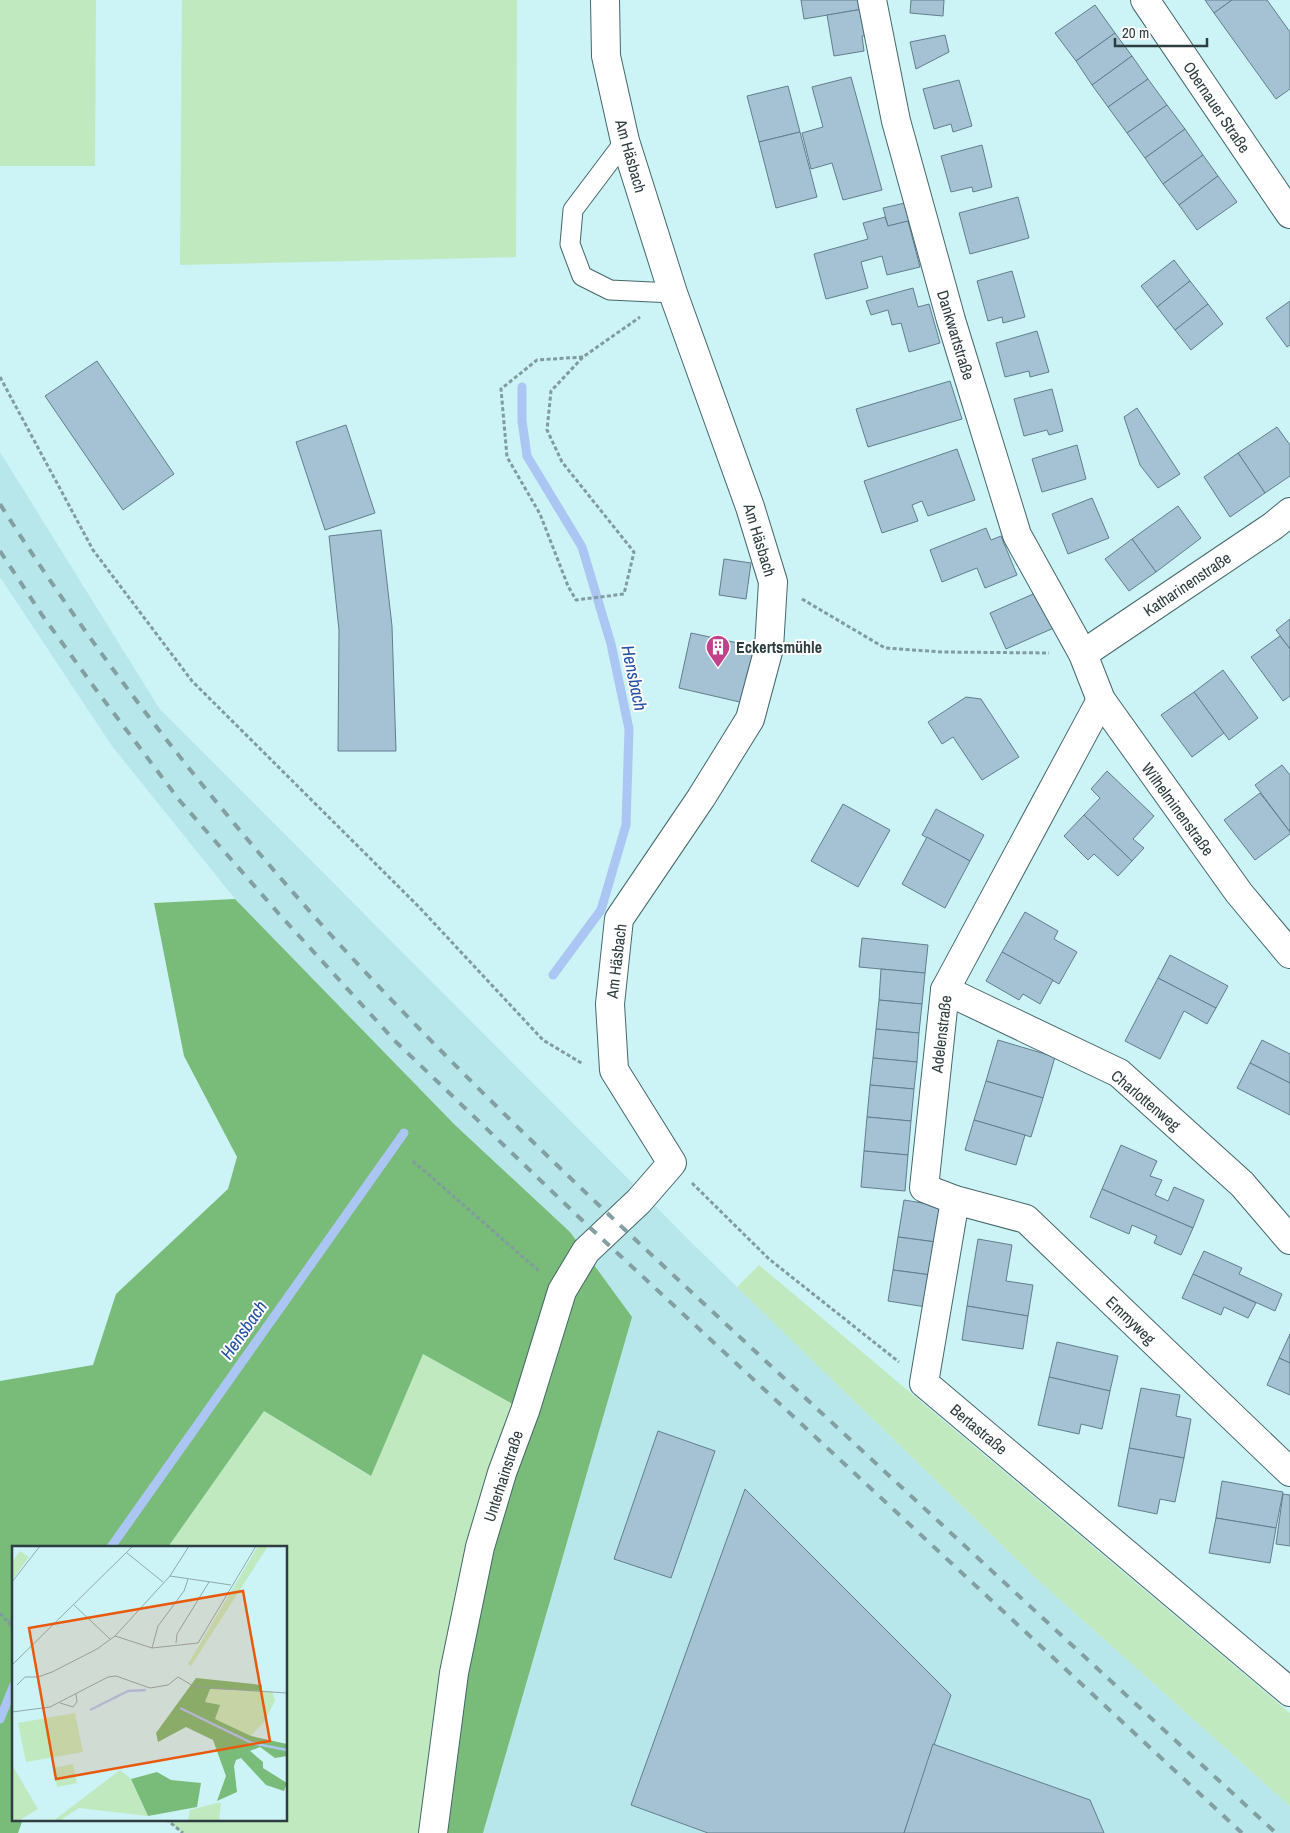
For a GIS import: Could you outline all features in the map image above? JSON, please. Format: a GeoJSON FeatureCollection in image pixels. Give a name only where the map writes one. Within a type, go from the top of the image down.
{"type":"FeatureCollection","features":[{"type":"Feature","properties":{"kind":"street","name":"Am Häsbach"},"geometry":{"type":"LineString","coordinates":[[605,0],[606,56],[625,141],[673,294],[750,507],[773,582],[769,648],[750,719],[701,798],[619,919],[610,1004],[614,1070],[672,1163]]}},
{"type":"Feature","properties":{"kind":"street","name":"Dankwartstraße"},"geometry":{"type":"LineString","coordinates":[[872,0],[901,140],[951,320],[1017,535],[1083,654]]}},
{"type":"Feature","properties":{"kind":"street","name":"Obernauer Straße"},"geometry":{"type":"LineString","coordinates":[[1145,0],[1290,214]]}},
{"type":"Feature","properties":{"kind":"street","name":"Katharinenstraße"},"geometry":{"type":"LineString","coordinates":[[1083,654],[1273,526],[1290,512]]}},
{"type":"Feature","properties":{"kind":"street","name":"Wilhelminenstraße"},"geometry":{"type":"LineString","coordinates":[[1083,654],[1101,700],[1239,893],[1290,954]]}},
{"type":"Feature","properties":{"kind":"street","name":"Adelenstraße"},"geometry":{"type":"LineString","coordinates":[[955,1200],[924,1188],[945,990],[1101,700]]}},
{"type":"Feature","properties":{"kind":"street","name":"Charlottenweg"},"geometry":{"type":"LineString","coordinates":[[945,990],[1119,1073],[1242,1184],[1290,1240]]}},
{"type":"Feature","properties":{"kind":"street","name":"Unterhainstraße"},"geometry":{"type":"LineString","coordinates":[[433,1833],[454,1673],[480,1546],[502,1473],[525,1411],[562,1291],[586,1251],[639,1201],[672,1163]]}},
{"type":"Feature","properties":{"kind":"street"},"geometry":{"type":"LineString","coordinates":[[924,1383],[955,1200]]}},
{"type":"Feature","properties":{"kind":"street","name":"Emmyweg"},"geometry":{"type":"LineString","coordinates":[[955,1200],[1026,1220],[1290,1472]]}},
{"type":"Feature","properties":{"kind":"street","name":"Bertastraße"},"geometry":{"type":"LineString","coordinates":[[924,1383],[1290,1692]]}},
{"type":"Feature","properties":{"kind":"lane"},"geometry":{"type":"LineString","coordinates":[[625,141],[573,210],[570,244],[582,276],[610,290],[673,294]]}},
{"type":"Feature","properties":{"kind":"path"},"geometry":{"type":"LineString","coordinates":[[583,357],[537,360],[501,390],[507,457],[540,514],[568,586],[576,600],[624,594],[634,552],[562,462],[547,430],[551,391],[583,357],[673,294]]}},
{"type":"Feature","properties":{"kind":"path"},"geometry":{"type":"LineString","coordinates":[[0,377],[93,550],[192,681],[419,907],[544,1040],[588,1067],[614,1070]]}},
{"type":"Feature","properties":{"kind":"path"},"geometry":{"type":"LineString","coordinates":[[773,582],[885,648],[942,652],[1083,654]]}},
{"type":"Feature","properties":{"kind":"path"},"geometry":{"type":"LineString","coordinates":[[414,1161],[562,1291]]}},
{"type":"Feature","properties":{"kind":"path"},"geometry":{"type":"LineString","coordinates":[[672,1163],[769,1259],[924,1383]]}},
{"type":"Feature","properties":{"kind":"path"},"geometry":{"type":"LineString","coordinates":[[0,1613],[12,1627]]}},
{"type":"Feature","properties":{"kind":"path"},"geometry":{"type":"LineString","coordinates":[[9,1623],[12,1619]]}},
{"type":"Feature","properties":{"kind":"path"},"geometry":{"type":"LineString","coordinates":[[167,1820],[183,1833]]}},
{"type":"Feature","properties":{"kind":"shaded area"},"geometry":{"type":"Polygon","coordinates":[[[0,452],[159,708],[694,1245],[1037,1579],[1290,1806],[1290,1833],[483,1833],[631,1317],[570,1232],[455,1125],[235,899],[112,746],[0,577],[0,452]]]}},
{"type":"Feature","properties":{"kind":"green space"},"geometry":{"type":"Polygon","coordinates":[[[0,0],[96,0],[95,166],[0,166],[0,0]]]}},
{"type":"Feature","properties":{"kind":"green space"},"geometry":{"type":"Polygon","coordinates":[[[182,0],[517,0],[516,257],[180,265],[182,0]]]}},
{"type":"Feature","properties":{"kind":"green space"},"geometry":{"type":"Polygon","coordinates":[[[235,899],[455,1125],[570,1232],[632,1317],[483,1833],[433,1833],[454,1673],[525,1411],[423,1354],[371,1476],[264,1411],[169,1546],[12,1546],[12,1820],[23,1820],[18,1833],[0,1833],[0,1381],[93,1365],[116,1294],[228,1189],[237,1157],[184,1056],[154,903],[235,899]]]}},
{"type":"Feature","properties":{"kind":"green space"},"geometry":{"type":"Polygon","coordinates":[[[759,1265],[1290,1713],[1290,1806],[1037,1579],[737,1287],[759,1265]]]}},
{"type":"Feature","properties":{"kind":"green space"},"geometry":{"type":"Polygon","coordinates":[[[423,1354],[525,1411],[433,1833],[183,1833],[167,1820],[288,1820],[288,1546],[169,1546],[264,1411],[370,1476],[423,1354]]]}},
{"type":"Feature","properties":{"kind":"building"},"geometry":{"type":"Polygon","coordinates":[[[801,0],[868,0],[869,8],[804,19],[801,0]]]}},
{"type":"Feature","properties":{"kind":"building"},"geometry":{"type":"Polygon","coordinates":[[[911,0],[944,0],[943,16],[910,13],[911,0]]]}},
{"type":"Feature","properties":{"kind":"building"},"geometry":{"type":"Polygon","coordinates":[[[1205,0],[1232,0],[1214,13],[1205,0]]]}},
{"type":"Feature","properties":{"kind":"building"},"geometry":{"type":"Polygon","coordinates":[[[1232,0],[1267,0],[1290,32],[1290,89],[1276,99],[1214,13],[1232,0]]]}},
{"type":"Feature","properties":{"kind":"building"},"geometry":{"type":"Polygon","coordinates":[[[1095,5],[1115,33],[1076,61],[1055,33],[1095,5]]]}},
{"type":"Feature","properties":{"kind":"building"},"geometry":{"type":"Polygon","coordinates":[[[869,8],[874,34],[862,36],[864,51],[834,56],[827,15],[869,8]]]}},
{"type":"Feature","properties":{"kind":"building"},"geometry":{"type":"Polygon","coordinates":[[[1115,33],[1132,56],[1092,85],[1076,61],[1115,33]]]}},
{"type":"Feature","properties":{"kind":"building"},"geometry":{"type":"Polygon","coordinates":[[[945,35],[949,52],[916,69],[910,42],[945,35]]]}},
{"type":"Feature","properties":{"kind":"building"},"geometry":{"type":"Polygon","coordinates":[[[1132,56],[1148,79],[1108,107],[1092,85],[1132,56]]]}},
{"type":"Feature","properties":{"kind":"building"},"geometry":{"type":"Polygon","coordinates":[[[851,77],[882,190],[843,200],[832,163],[811,169],[802,133],[823,127],[812,87],[851,77]]]}},
{"type":"Feature","properties":{"kind":"building"},"geometry":{"type":"Polygon","coordinates":[[[1148,79],[1167,105],[1127,133],[1108,107],[1148,79]]]}},
{"type":"Feature","properties":{"kind":"building"},"geometry":{"type":"Polygon","coordinates":[[[959,80],[972,126],[953,132],[951,124],[934,129],[923,89],[959,80]]]}},
{"type":"Feature","properties":{"kind":"building"},"geometry":{"type":"Polygon","coordinates":[[[788,86],[800,132],[759,142],[747,96],[788,86]]]}},
{"type":"Feature","properties":{"kind":"building"},"geometry":{"type":"Polygon","coordinates":[[[1167,105],[1185,129],[1145,158],[1127,133],[1167,105]]]}},
{"type":"Feature","properties":{"kind":"building"},"geometry":{"type":"Polygon","coordinates":[[[1185,129],[1203,155],[1163,184],[1145,158],[1185,129]]]}},
{"type":"Feature","properties":{"kind":"building"},"geometry":{"type":"Polygon","coordinates":[[[800,132],[817,197],[776,208],[759,142],[800,132]]]}},
{"type":"Feature","properties":{"kind":"building"},"geometry":{"type":"Polygon","coordinates":[[[982,145],[992,187],[973,192],[972,187],[951,192],[941,156],[982,145]]]}},
{"type":"Feature","properties":{"kind":"building"},"geometry":{"type":"Polygon","coordinates":[[[1203,155],[1218,176],[1179,205],[1163,184],[1203,155]]]}},
{"type":"Feature","properties":{"kind":"building"},"geometry":{"type":"Polygon","coordinates":[[[1218,176],[1237,202],[1197,230],[1179,205],[1218,176]]]}},
{"type":"Feature","properties":{"kind":"building"},"geometry":{"type":"Polygon","coordinates":[[[1018,197],[1029,238],[970,254],[959,213],[1018,197]]]}},
{"type":"Feature","properties":{"kind":"building"},"geometry":{"type":"Polygon","coordinates":[[[905,203],[909,221],[888,226],[883,208],[905,203]]]}},
{"type":"Feature","properties":{"kind":"building"},"geometry":{"type":"Polygon","coordinates":[[[885,217],[888,226],[908,221],[920,267],[887,275],[882,256],[861,262],[868,288],[826,299],[814,254],[868,239],[863,223],[885,217]]]}},
{"type":"Feature","properties":{"kind":"building"},"geometry":{"type":"Polygon","coordinates":[[[1174,260],[1190,281],[1157,307],[1141,286],[1174,260]]]}},
{"type":"Feature","properties":{"kind":"building"},"geometry":{"type":"Polygon","coordinates":[[[1012,271],[1025,317],[1003,323],[1002,317],[988,321],[977,281],[1012,271]]]}},
{"type":"Feature","properties":{"kind":"building"},"geometry":{"type":"Polygon","coordinates":[[[1190,281],[1208,304],[1175,330],[1157,307],[1190,281]]]}},
{"type":"Feature","properties":{"kind":"building"},"geometry":{"type":"Polygon","coordinates":[[[913,288],[918,307],[929,304],[940,343],[909,352],[901,323],[892,325],[888,310],[871,315],[866,301],[913,288]]]}},
{"type":"Feature","properties":{"kind":"building"},"geometry":{"type":"Polygon","coordinates":[[[1290,301],[1290,345],[1287,347],[1266,318],[1290,301]]]}},
{"type":"Feature","properties":{"kind":"building"},"geometry":{"type":"Polygon","coordinates":[[[1208,304],[1223,324],[1191,350],[1175,330],[1208,304]]]}},
{"type":"Feature","properties":{"kind":"building"},"geometry":{"type":"Polygon","coordinates":[[[1037,331],[1049,372],[1030,377],[1029,371],[1005,377],[996,343],[1037,331]]]}},
{"type":"Feature","properties":{"kind":"building"},"geometry":{"type":"Polygon","coordinates":[[[97,361],[174,474],[123,510],[45,396],[97,361]]]}},
{"type":"Feature","properties":{"kind":"building"},"geometry":{"type":"Polygon","coordinates":[[[950,381],[962,419],[868,447],[856,409],[950,381]]]}},
{"type":"Feature","properties":{"kind":"building"},"geometry":{"type":"Polygon","coordinates":[[[1052,389],[1063,431],[1049,435],[1047,430],[1024,436],[1014,399],[1052,389]]]}},
{"type":"Feature","properties":{"kind":"building"},"geometry":{"type":"Polygon","coordinates":[[[1137,408],[1180,474],[1158,488],[1140,465],[1124,417],[1137,408]]]}},
{"type":"Feature","properties":{"kind":"building"},"geometry":{"type":"Polygon","coordinates":[[[346,425],[375,513],[325,530],[296,442],[346,425]]]}},
{"type":"Feature","properties":{"kind":"building"},"geometry":{"type":"Polygon","coordinates":[[[1277,427],[1290,445],[1290,476],[1265,493],[1238,453],[1277,427]]]}},
{"type":"Feature","properties":{"kind":"building"},"geometry":{"type":"Polygon","coordinates":[[[1077,445],[1086,479],[1042,492],[1032,459],[1077,445]]]}},
{"type":"Feature","properties":{"kind":"building"},"geometry":{"type":"Polygon","coordinates":[[[957,449],[975,500],[928,516],[922,501],[912,505],[918,521],[882,533],[864,481],[957,449]]]}},
{"type":"Feature","properties":{"kind":"building"},"geometry":{"type":"Polygon","coordinates":[[[1238,453],[1265,493],[1230,517],[1204,477],[1238,453]]]}},
{"type":"Feature","properties":{"kind":"building"},"geometry":{"type":"Polygon","coordinates":[[[1092,498],[1109,538],[1068,554],[1052,514],[1092,498]]]}},
{"type":"Feature","properties":{"kind":"building"},"geometry":{"type":"Polygon","coordinates":[[[1178,506],[1201,538],[1156,572],[1132,539],[1178,506]]]}},
{"type":"Feature","properties":{"kind":"building"},"geometry":{"type":"Polygon","coordinates":[[[986,528],[991,540],[1001,536],[1017,575],[985,588],[977,568],[942,582],[930,550],[986,528]]]}},
{"type":"Feature","properties":{"kind":"building"},"geometry":{"type":"Polygon","coordinates":[[[381,530],[392,626],[396,751],[338,751],[339,630],[329,536],[381,530]]]}},
{"type":"Feature","properties":{"kind":"building"},"geometry":{"type":"Polygon","coordinates":[[[1132,539],[1156,572],[1129,591],[1105,559],[1132,539]]]}},
{"type":"Feature","properties":{"kind":"building"},"geometry":{"type":"Polygon","coordinates":[[[724,559],[751,563],[746,599],[719,595],[724,559]]]}},
{"type":"Feature","properties":{"kind":"building"},"geometry":{"type":"Polygon","coordinates":[[[1040,591],[1056,627],[1006,649],[990,613],[1040,591]]]}},
{"type":"Feature","properties":{"kind":"building"},"geometry":{"type":"Polygon","coordinates":[[[1290,619],[1290,649],[1276,630],[1290,619]]]}},
{"type":"Feature","properties":{"kind":"building","name":"Eckertsmühle"},"geometry":{"type":"Polygon","coordinates":[[[691,633],[757,647],[744,703],[679,688],[691,633]]]}},
{"type":"Feature","properties":{"kind":"building"},"geometry":{"type":"Polygon","coordinates":[[[1280,636],[1290,649],[1290,696],[1283,701],[1251,657],[1280,636]]]}},
{"type":"Feature","properties":{"kind":"building"},"geometry":{"type":"Polygon","coordinates":[[[1223,670],[1258,718],[1229,740],[1194,692],[1223,670]]]}},
{"type":"Feature","properties":{"kind":"building"},"geometry":{"type":"Polygon","coordinates":[[[1194,692],[1224,733],[1192,757],[1161,715],[1194,692]]]}},
{"type":"Feature","properties":{"kind":"building"},"geometry":{"type":"Polygon","coordinates":[[[966,697],[981,699],[1019,757],[982,780],[953,737],[942,744],[928,722],[966,697]]]}},
{"type":"Feature","properties":{"kind":"building"},"geometry":{"type":"Polygon","coordinates":[[[1282,765],[1290,775],[1290,832],[1255,785],[1282,765]]]}},
{"type":"Feature","properties":{"kind":"building"},"geometry":{"type":"Polygon","coordinates":[[[1107,771],[1154,816],[1133,839],[1144,848],[1132,861],[1084,815],[1100,798],[1091,789],[1107,771]]]}},
{"type":"Feature","properties":{"kind":"building"},"geometry":{"type":"Polygon","coordinates":[[[1260,793],[1290,834],[1255,860],[1224,820],[1260,793]]]}},
{"type":"Feature","properties":{"kind":"building"},"geometry":{"type":"Polygon","coordinates":[[[843,804],[890,830],[858,887],[811,861],[843,804]]]}},
{"type":"Feature","properties":{"kind":"building"},"geometry":{"type":"Polygon","coordinates":[[[936,809],[984,835],[970,861],[922,835],[936,809]]]}},
{"type":"Feature","properties":{"kind":"building"},"geometry":{"type":"Polygon","coordinates":[[[1084,815],[1132,861],[1118,876],[1094,854],[1088,860],[1064,836],[1084,815]]]}},
{"type":"Feature","properties":{"kind":"building"},"geometry":{"type":"Polygon","coordinates":[[[927,837],[970,861],[945,908],[902,884],[927,837]]]}},
{"type":"Feature","properties":{"kind":"building"},"geometry":{"type":"Polygon","coordinates":[[[1025,912],[1058,931],[1054,939],[1077,952],[1059,984],[1002,952],[1025,912]]]}},
{"type":"Feature","properties":{"kind":"building"},"geometry":{"type":"Polygon","coordinates":[[[862,938],[928,945],[925,973],[859,967],[862,938]]]}},
{"type":"Feature","properties":{"kind":"building"},"geometry":{"type":"Polygon","coordinates":[[[1002,952],[1053,980],[1040,1004],[1023,994],[1019,1000],[986,981],[1002,952]]]}},
{"type":"Feature","properties":{"kind":"building"},"geometry":{"type":"Polygon","coordinates":[[[1170,955],[1228,986],[1216,1008],[1158,978],[1170,955]]]}},
{"type":"Feature","properties":{"kind":"building"},"geometry":{"type":"Polygon","coordinates":[[[881,969],[925,973],[922,1004],[879,1000],[881,969]]]}},
{"type":"Feature","properties":{"kind":"building"},"geometry":{"type":"Polygon","coordinates":[[[1158,978],[1216,1008],[1207,1024],[1184,1011],[1160,1059],[1125,1041],[1158,978]]]}},
{"type":"Feature","properties":{"kind":"building"},"geometry":{"type":"Polygon","coordinates":[[[879,1000],[922,1004],[919,1033],[876,1029],[879,1000]]]}},
{"type":"Feature","properties":{"kind":"building"},"geometry":{"type":"Polygon","coordinates":[[[876,1029],[919,1033],[917,1062],[873,1058],[876,1029]]]}},
{"type":"Feature","properties":{"kind":"building"},"geometry":{"type":"Polygon","coordinates":[[[998,1040],[1055,1057],[1043,1098],[986,1081],[998,1040]]]}},
{"type":"Feature","properties":{"kind":"building"},"geometry":{"type":"Polygon","coordinates":[[[1262,1040],[1290,1054],[1290,1083],[1250,1063],[1262,1040]]]}},
{"type":"Feature","properties":{"kind":"building"},"geometry":{"type":"Polygon","coordinates":[[[873,1058],[917,1062],[914,1089],[870,1085],[873,1058]]]}},
{"type":"Feature","properties":{"kind":"building"},"geometry":{"type":"Polygon","coordinates":[[[1250,1063],[1290,1083],[1290,1115],[1237,1088],[1250,1063]]]}},
{"type":"Feature","properties":{"kind":"building"},"geometry":{"type":"Polygon","coordinates":[[[986,1081],[1043,1098],[1031,1137],[974,1120],[986,1081]]]}},
{"type":"Feature","properties":{"kind":"building"},"geometry":{"type":"Polygon","coordinates":[[[870,1085],[914,1089],[911,1121],[867,1117],[870,1085]]]}},
{"type":"Feature","properties":{"kind":"building"},"geometry":{"type":"Polygon","coordinates":[[[867,1117],[911,1121],[908,1155],[864,1151],[867,1117]]]}},
{"type":"Feature","properties":{"kind":"building"},"geometry":{"type":"Polygon","coordinates":[[[974,1120],[1025,1135],[1016,1165],[965,1150],[974,1120]]]}},
{"type":"Feature","properties":{"kind":"building"},"geometry":{"type":"Polygon","coordinates":[[[1121,1145],[1157,1161],[1150,1176],[1162,1180],[1155,1195],[1168,1201],[1174,1187],[1204,1200],[1193,1228],[1102,1189],[1121,1145]]]}},
{"type":"Feature","properties":{"kind":"building"},"geometry":{"type":"Polygon","coordinates":[[[864,1151],[908,1155],[905,1191],[861,1187],[864,1151]]]}},
{"type":"Feature","properties":{"kind":"building"},"geometry":{"type":"Polygon","coordinates":[[[1102,1189],[1193,1228],[1181,1255],[1154,1243],[1157,1236],[1132,1225],[1129,1234],[1090,1217],[1102,1189]]]}},
{"type":"Feature","properties":{"kind":"building"},"geometry":{"type":"Polygon","coordinates":[[[904,1200],[941,1206],[936,1242],[898,1237],[904,1200]]]}},
{"type":"Feature","properties":{"kind":"building"},"geometry":{"type":"Polygon","coordinates":[[[898,1237],[936,1242],[931,1275],[893,1270],[898,1237]]]}},
{"type":"Feature","properties":{"kind":"building"},"geometry":{"type":"Polygon","coordinates":[[[978,1239],[1012,1245],[1006,1281],[1033,1285],[1028,1316],[967,1306],[978,1239]]]}},
{"type":"Feature","properties":{"kind":"building"},"geometry":{"type":"Polygon","coordinates":[[[1204,1251],[1242,1268],[1239,1274],[1282,1294],[1275,1311],[1193,1274],[1204,1251]]]}},
{"type":"Feature","properties":{"kind":"building"},"geometry":{"type":"Polygon","coordinates":[[[893,1270],[931,1275],[926,1307],[888,1301],[893,1270]]]}},
{"type":"Feature","properties":{"kind":"building"},"geometry":{"type":"Polygon","coordinates":[[[1193,1274],[1256,1303],[1248,1318],[1224,1307],[1221,1315],[1182,1298],[1193,1274]]]}},
{"type":"Feature","properties":{"kind":"building"},"geometry":{"type":"Polygon","coordinates":[[[967,1306],[1028,1316],[1023,1349],[962,1340],[967,1306]]]}},
{"type":"Feature","properties":{"kind":"building"},"geometry":{"type":"Polygon","coordinates":[[[1290,1334],[1290,1363],[1279,1358],[1290,1334]]]}},
{"type":"Feature","properties":{"kind":"building"},"geometry":{"type":"Polygon","coordinates":[[[1057,1342],[1118,1356],[1110,1391],[1049,1377],[1057,1342]]]}},
{"type":"Feature","properties":{"kind":"building"},"geometry":{"type":"Polygon","coordinates":[[[1279,1358],[1290,1363],[1290,1395],[1267,1385],[1279,1358]]]}},
{"type":"Feature","properties":{"kind":"building"},"geometry":{"type":"Polygon","coordinates":[[[1049,1377],[1110,1391],[1102,1429],[1081,1424],[1079,1434],[1038,1425],[1049,1377]]]}},
{"type":"Feature","properties":{"kind":"building"},"geometry":{"type":"Polygon","coordinates":[[[1141,1388],[1180,1395],[1176,1416],[1191,1419],[1184,1458],[1129,1448],[1141,1388]]]}},
{"type":"Feature","properties":{"kind":"building"},"geometry":{"type":"Polygon","coordinates":[[[658,1431],[715,1451],[671,1578],[614,1559],[658,1431]]]}},
{"type":"Feature","properties":{"kind":"building"},"geometry":{"type":"Polygon","coordinates":[[[1129,1448],[1184,1458],[1175,1502],[1160,1499],[1157,1514],[1118,1506],[1129,1448]]]}},
{"type":"Feature","properties":{"kind":"building"},"geometry":{"type":"Polygon","coordinates":[[[1222,1481],[1283,1492],[1276,1528],[1216,1518],[1222,1481]]]}},
{"type":"Feature","properties":{"kind":"building"},"geometry":{"type":"Polygon","coordinates":[[[745,1489],[951,1695],[904,1833],[708,1833],[631,1805],[745,1489]]]}},
{"type":"Feature","properties":{"kind":"building"},"geometry":{"type":"Polygon","coordinates":[[[1283,1494],[1290,1495],[1290,1546],[1276,1544],[1283,1494]]]}},
{"type":"Feature","properties":{"kind":"building"},"geometry":{"type":"Polygon","coordinates":[[[1216,1518],[1276,1528],[1270,1563],[1209,1553],[1216,1518]]]}},
{"type":"Feature","properties":{"kind":"building"},"geometry":{"type":"Polygon","coordinates":[[[933,1744],[1090,1800],[1104,1833],[904,1833],[933,1744]]]}},
{"type":"Feature","properties":{"kind":"waterway","name":"Hensbach"},"geometry":{"type":"LineString","coordinates":[[522,387],[522,421],[527,456],[582,547],[611,644],[629,729],[626,825],[601,910],[553,975]]}},
{"type":"Feature","properties":{"kind":"waterway","name":"Hensbach"},"geometry":{"type":"LineString","coordinates":[[112,1546],[404,1133]]}},
{"type":"Feature","properties":{"kind":"waterway","name":"Hensbach"},"geometry":{"type":"LineString","coordinates":[[0,1719],[12,1690]]}},
{"type":"Feature","properties":{"kind":"railway"},"geometry":{"type":"LineString","coordinates":[[0,504],[73,614],[192,772],[234,824],[321,924],[429,1039],[541,1150],[713,1312],[1276,1833]]}},
{"type":"Feature","properties":{"kind":"railway"},"geometry":{"type":"LineString","coordinates":[[0,551],[42,615],[180,801],[279,914],[395,1041],[585,1223],[1242,1833]]}},
{"type":"Feature","properties":{"kind":"place","name":"Eckertsmühle"},"geometry":{"type":"Point","coordinates":[718,668]}}]}
